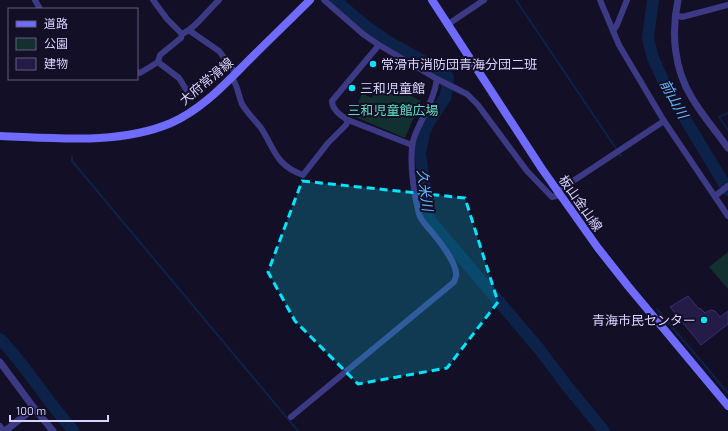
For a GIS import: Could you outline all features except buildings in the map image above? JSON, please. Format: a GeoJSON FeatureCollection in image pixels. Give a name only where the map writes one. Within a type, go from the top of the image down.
{"type":"FeatureCollection","features":[{"type":"Feature","properties":{"kind":"main road","name":"大府常滑線"},"geometry":{"type":"LineString","coordinates":[[0,136],[82,138],[116,137],[143,132],[172,123],[197,107],[234,76],[310,0]]}},
{"type":"Feature","properties":{"kind":"main road","name":"板山金山線"},"geometry":{"type":"LineString","coordinates":[[432,0],[447,25],[559,193],[628,286],[728,406]]}},
{"type":"Feature","properties":{"kind":"street"},"geometry":{"type":"LineString","coordinates":[[153,0],[174,27],[182,34]]}},
{"type":"Feature","properties":{"kind":"street"},"geometry":{"type":"LineString","coordinates":[[138,73],[140,74],[158,62],[160,55],[181,38],[182,34],[190,31],[219,0]]}},
{"type":"Feature","properties":{"kind":"street"},"geometry":{"type":"LineString","coordinates":[[324,0],[362,34],[437,79],[467,94],[478,105],[509,148],[552,197],[664,121]]}},
{"type":"Feature","properties":{"kind":"street"},"geometry":{"type":"LineString","coordinates":[[447,25],[484,0]]}},
{"type":"Feature","properties":{"kind":"street"},"geometry":{"type":"LineString","coordinates":[[600,0],[619,45],[664,121],[718,194],[728,216]]}},
{"type":"Feature","properties":{"kind":"street"},"geometry":{"type":"LineString","coordinates":[[613,31],[627,0]]}},
{"type":"Feature","properties":{"kind":"street"},"geometry":{"type":"LineString","coordinates":[[678,0],[675,15],[674,41],[679,69],[684,84],[692,98],[728,148]]}},
{"type":"Feature","properties":{"kind":"street"},"geometry":{"type":"LineString","coordinates":[[675,15],[682,17],[728,5]]}},
{"type":"Feature","properties":{"kind":"street"},"geometry":{"type":"LineString","coordinates":[[190,31],[219,50],[234,76],[243,104],[261,128],[276,156],[282,163],[295,172],[303,174],[306,172],[328,143],[346,125],[348,120]]}},
{"type":"Feature","properties":{"kind":"street"},"geometry":{"type":"LineString","coordinates":[[379,45],[332,101],[333,107],[340,116],[348,120],[412,145]]}},
{"type":"Feature","properties":{"kind":"street"},"geometry":{"type":"LineString","coordinates":[[158,62],[179,78],[189,94]]}},
{"type":"Feature","properties":{"kind":"street"},"geometry":{"type":"LineString","coordinates":[[291,417],[454,282],[456,272],[451,260],[440,241],[424,223],[419,213],[415,196],[411,156],[414,138],[432,100],[437,79]]}},
{"type":"Feature","properties":{"kind":"street"},"geometry":{"type":"LineString","coordinates":[[718,194],[728,186]]}},
{"type":"Feature","properties":{"kind":"street"},"geometry":{"type":"LineString","coordinates":[[0,362],[53,431]]}},
{"type":"Feature","properties":{"kind":"street"},"geometry":{"type":"LineString","coordinates":[[0,426],[5,431],[34,408]]}},
{"type":"Feature","properties":{"kind":"highlighted area"},"geometry":{"type":"Polygon","coordinates":[[[302,181],[465,198],[498,302],[447,368],[358,384],[295,321],[268,272],[302,181]]]}},
{"type":"Feature","properties":{"kind":"green space","name":"三和児童館広場"},"geometry":{"type":"Polygon","coordinates":[[[381,81],[421,101],[405,138],[353,116],[362,93],[371,98],[376,93],[381,93],[381,81]]]}},
{"type":"Feature","properties":{"kind":"green space"},"geometry":{"type":"Polygon","coordinates":[[[728,252],[728,289],[709,267],[728,252]]]}},
{"type":"Feature","properties":{"kind":"waterway","name":"久米川"},"geometry":{"type":"LineString","coordinates":[[335,0],[367,27],[387,41],[445,73],[448,77],[445,98],[429,122],[424,133],[420,153],[429,219],[540,350],[604,431]]}},
{"type":"Feature","properties":{"kind":"waterway"},"geometry":{"type":"LineString","coordinates":[[516,0],[621,156]]}},
{"type":"Feature","properties":{"kind":"waterway","name":"前山川"},"geometry":{"type":"LineString","coordinates":[[653,0],[648,38],[653,58],[667,89],[728,190]]}},
{"type":"Feature","properties":{"kind":"waterway"},"geometry":{"type":"LineString","coordinates":[[728,113],[719,117],[728,130]]}},
{"type":"Feature","properties":{"kind":"waterway"},"geometry":{"type":"LineString","coordinates":[[72,157],[72,161],[298,431]]}},
{"type":"Feature","properties":{"kind":"waterway"},"geometry":{"type":"LineString","coordinates":[[657,309],[728,393]]}},
{"type":"Feature","properties":{"kind":"waterway"},"geometry":{"type":"LineString","coordinates":[[0,339],[74,431]]}},
{"type":"Feature","properties":{"kind":"place","name":"常滑市消防団青海分団二班"},"geometry":{"type":"Point","coordinates":[373,64]}},
{"type":"Feature","properties":{"kind":"place","name":"三和児童館"},"geometry":{"type":"Point","coordinates":[352,88]}},
{"type":"Feature","properties":{"kind":"place","name":"青海市民センター"},"geometry":{"type":"Point","coordinates":[704,320]}}]}
